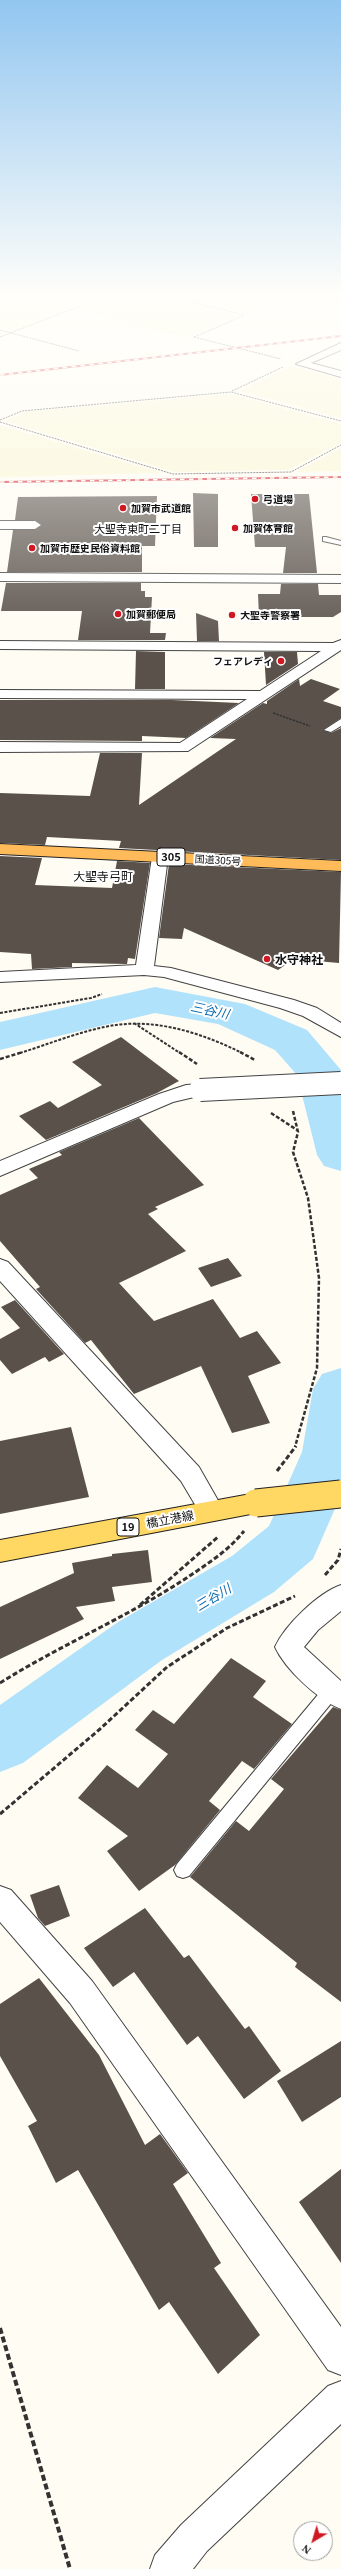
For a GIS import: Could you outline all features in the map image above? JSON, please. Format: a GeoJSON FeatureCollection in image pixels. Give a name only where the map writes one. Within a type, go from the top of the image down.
{"type":"FeatureCollection","features":[{"type":"Feature","properties":{"kind":"highway","name":"国道305号"},"geometry":{"type":"LineString","coordinates":[[0,849],[341,866]]}},
{"type":"Feature","properties":{"kind":"main road","name":"橋立港線"},"geometry":{"type":"LineString","coordinates":[[0,1551],[212,1511],[247,1513],[341,1494]]}},
{"type":"Feature","properties":{"kind":"street"},"geometry":{"type":"LineString","coordinates":[[0,527],[34,525]]}},
{"type":"Feature","properties":{"kind":"street"},"geometry":{"type":"LineString","coordinates":[[0,577],[341,579]]}},
{"type":"Feature","properties":{"kind":"street"},"geometry":{"type":"LineString","coordinates":[[0,645],[337,650]]}},
{"type":"Feature","properties":{"kind":"street"},"geometry":{"type":"LineString","coordinates":[[0,747],[175,749],[189,745],[264,695],[337,650]]}},
{"type":"Feature","properties":{"kind":"street"},"geometry":{"type":"LineString","coordinates":[[0,694],[264,695]]}},
{"type":"Feature","properties":{"kind":"street"},"geometry":{"type":"LineString","coordinates":[[138,970],[160,856]]}},
{"type":"Feature","properties":{"kind":"street"},"geometry":{"type":"LineString","coordinates":[[0,977],[138,970],[187,976],[287,1004],[310,1012],[341,1030]]}},
{"type":"Feature","properties":{"kind":"street"},"geometry":{"type":"LineString","coordinates":[[0,1169],[166,1098],[186,1091],[341,1083]]}},
{"type":"Feature","properties":{"kind":"street"},"geometry":{"type":"LineString","coordinates":[[0,1267],[8,1289],[190,1474],[212,1511]]}},
{"type":"Feature","properties":{"kind":"street"},"geometry":{"type":"LineString","coordinates":[[336,1694],[299,1662],[288,1647],[309,1622],[341,1596]]}},
{"type":"Feature","properties":{"kind":"street"},"geometry":{"type":"LineString","coordinates":[[0,1900],[80,1992],[341,2357]]}},
{"type":"Feature","properties":{"kind":"street"},"geometry":{"type":"LineString","coordinates":[[169,2569],[194,2538],[341,2399]]}},
{"type":"Feature","properties":{"kind":"lane"},"geometry":{"type":"LineString","coordinates":[[326,539],[341,543]]}},
{"type":"Feature","properties":{"kind":"lane"},"geometry":{"type":"LineString","coordinates":[[328,730],[341,722]]}},
{"type":"Feature","properties":{"kind":"lane"},"geometry":{"type":"LineString","coordinates":[[183,1870],[336,1694]]}},
{"type":"Feature","properties":{"kind":"path"},"geometry":{"type":"LineString","coordinates":[[0,421],[13,415]]}},
{"type":"Feature","properties":{"kind":"path"},"geometry":{"type":"LineString","coordinates":[[318,415],[341,421]]}},
{"type":"Feature","properties":{"kind":"path"},"geometry":{"type":"LineString","coordinates":[[0,421],[173,474],[291,472],[341,444]]}},
{"type":"Feature","properties":{"kind":"path"},"geometry":{"type":"LineString","coordinates":[[250,705],[312,727]]}},
{"type":"Feature","properties":{"kind":"path"},"geometry":{"type":"LineString","coordinates":[[0,1013],[91,998],[115,988],[138,970]]}},
{"type":"Feature","properties":{"kind":"path"},"geometry":{"type":"LineString","coordinates":[[0,1059],[115,1025],[133,1023],[159,1024],[210,1038],[262,1064]]}},
{"type":"Feature","properties":{"kind":"path"},"geometry":{"type":"LineString","coordinates":[[273,1478],[297,1445],[317,1368],[319,1278],[308,1198],[293,1152],[299,1144],[298,1124],[291,1103]]}},
{"type":"Feature","properties":{"kind":"path"},"geometry":{"type":"LineString","coordinates":[[137,1607],[247,1513]]}},
{"type":"Feature","properties":{"kind":"path"},"geometry":{"type":"LineString","coordinates":[[0,1683],[78,1638],[178,1586],[233,1546],[247,1513]]}},
{"type":"Feature","properties":{"kind":"path"},"geometry":{"type":"LineString","coordinates":[[322,1578],[338,1560],[341,1549]]}},
{"type":"Feature","properties":{"kind":"path"},"geometry":{"type":"LineString","coordinates":[[0,1814],[100,1729],[167,1667],[227,1628],[300,1592]]}},
{"type":"Feature","properties":{"kind":"path"},"geometry":{"type":"LineString","coordinates":[[0,2328],[70,2569]]}},
{"type":"Feature","properties":{"kind":"shaded area"},"geometry":{"type":"Polygon","coordinates":[[[19,415],[308,415],[341,424],[341,443],[288,470],[175,472],[5,421],[19,415]]]}},
{"type":"Feature","properties":{"kind":"shaded area"},"geometry":{"type":"Polygon","coordinates":[[[329,415],[341,415],[341,418],[329,415]]]}},
{"type":"Feature","properties":{"kind":"shaded area"},"geometry":{"type":"Polygon","coordinates":[[[0,425],[162,473],[0,477],[0,425]]]}},
{"type":"Feature","properties":{"kind":"shaded area"},"geometry":{"type":"Polygon","coordinates":[[[341,448],[341,471],[295,472],[341,448]]]}},
{"type":"Feature","properties":{"kind":"building"},"geometry":{"type":"Polygon","coordinates":[[[193,493],[218,494],[218,547],[194,547],[193,493]]]}},
{"type":"Feature","properties":{"kind":"building"},"geometry":{"type":"Polygon","coordinates":[[[251,494],[309,494],[317,573],[283,573],[286,547],[255,547],[251,494]]]}},
{"type":"Feature","properties":{"kind":"building"},"geometry":{"type":"Polygon","coordinates":[[[157,496],[155,546],[142,546],[142,572],[7,572],[13,530],[35,530],[42,525],[35,520],[15,520],[18,497],[157,496]]]}},
{"type":"Feature","properties":{"kind":"building"},"geometry":{"type":"Polygon","coordinates":[[[6,583],[141,583],[141,591],[145,591],[145,597],[152,597],[150,633],[166,633],[165,640],[78,640],[82,611],[1,611],[6,583]]]}},
{"type":"Feature","properties":{"kind":"building"},"geometry":{"type":"Polygon","coordinates":[[[281,584],[318,584],[319,595],[341,595],[341,612],[333,617],[259,617],[258,594],[280,594],[281,584]]]}},
{"type":"Feature","properties":{"kind":"building"},"geometry":{"type":"Polygon","coordinates":[[[196,613],[218,621],[219,641],[197,641],[196,613]]]}},
{"type":"Feature","properties":{"kind":"building"},"geometry":{"type":"Polygon","coordinates":[[[136,651],[165,652],[165,689],[135,689],[136,651]]]}},
{"type":"Feature","properties":{"kind":"building"},"geometry":{"type":"Polygon","coordinates":[[[264,652],[297,652],[298,664],[266,685],[264,652]]]}},
{"type":"Feature","properties":{"kind":"building"},"geometry":{"type":"Polygon","coordinates":[[[299,679],[300,686],[311,679],[340,689],[323,701],[341,707],[341,718],[323,730],[331,733],[341,728],[341,860],[119,848],[121,841],[47,837],[45,845],[0,843],[0,793],[90,796],[100,753],[142,753],[139,805],[236,739],[210,738],[263,703],[267,704],[267,701],[299,679]]]}},
{"type":"Feature","properties":{"kind":"building"},"geometry":{"type":"Polygon","coordinates":[[[0,700],[172,700],[239,703],[186,738],[142,736],[142,741],[0,740],[0,700]]]}},
{"type":"Feature","properties":{"kind":"building"},"geometry":{"type":"Polygon","coordinates":[[[0,856],[42,858],[35,885],[112,888],[117,861],[150,863],[135,959],[128,958],[127,964],[72,963],[72,967],[32,969],[31,954],[0,952],[0,856]]]}},
{"type":"Feature","properties":{"kind":"building"},"geometry":{"type":"Polygon","coordinates":[[[169,864],[341,872],[339,963],[294,959],[278,970],[184,928],[182,939],[159,938],[169,864]]]}},
{"type":"Feature","properties":{"kind":"building"},"geometry":{"type":"Polygon","coordinates":[[[121,1037],[179,1081],[157,1093],[46,1140],[19,1116],[50,1101],[58,1108],[102,1085],[72,1062],[121,1037]]]}},
{"type":"Feature","properties":{"kind":"building"},"geometry":{"type":"Polygon","coordinates":[[[139,1118],[204,1185],[155,1207],[158,1209],[148,1214],[186,1251],[119,1283],[154,1321],[213,1299],[240,1338],[257,1331],[281,1363],[248,1376],[270,1423],[232,1433],[201,1366],[134,1394],[91,1340],[85,1343],[36,1289],[40,1287],[0,1241],[0,1195],[38,1178],[29,1169],[62,1155],[59,1152],[139,1118]]]}},
{"type":"Feature","properties":{"kind":"building"},"geometry":{"type":"Polygon","coordinates":[[[228,1258],[242,1276],[211,1287],[198,1268],[228,1258]]]}},
{"type":"Feature","properties":{"kind":"building"},"geometry":{"type":"Polygon","coordinates":[[[15,1300],[64,1354],[49,1362],[45,1357],[12,1374],[0,1360],[0,1339],[20,1328],[1,1307],[15,1300]]]}},
{"type":"Feature","properties":{"kind":"building"},"geometry":{"type":"Polygon","coordinates":[[[71,1427],[89,1497],[0,1514],[0,1441],[71,1427]]]}},
{"type":"Feature","properties":{"kind":"building"},"geometry":{"type":"Polygon","coordinates":[[[148,1550],[152,1582],[112,1587],[115,1601],[76,1607],[84,1619],[0,1659],[0,1607],[74,1573],[72,1563],[112,1556],[112,1554],[148,1550]]]}},
{"type":"Feature","properties":{"kind":"building"},"geometry":{"type":"Polygon","coordinates":[[[231,1658],[266,1681],[253,1697],[292,1724],[254,1769],[242,1761],[209,1801],[220,1810],[175,1865],[139,1891],[107,1851],[128,1836],[78,1798],[107,1765],[138,1788],[168,1754],[135,1730],[153,1710],[174,1724],[231,1658]]]}},
{"type":"Feature","properties":{"kind":"building"},"geometry":{"type":"Polygon","coordinates":[[[333,1707],[341,1710],[341,2002],[295,1967],[297,1963],[190,1877],[236,1821],[249,1831],[284,1789],[271,1779],[333,1707]]]}},
{"type":"Feature","properties":{"kind":"building"},"geometry":{"type":"Polygon","coordinates":[[[59,1885],[70,1916],[45,1926],[38,1918],[30,1895],[59,1885]]]}},
{"type":"Feature","properties":{"kind":"building"},"geometry":{"type":"Polygon","coordinates":[[[145,1908],[184,1958],[189,1955],[245,2029],[249,2026],[281,2071],[244,2099],[198,2036],[187,2045],[134,1972],[113,1987],[84,1948],[145,1908]]]}},
{"type":"Feature","properties":{"kind":"building"},"geometry":{"type":"Polygon","coordinates":[[[39,1978],[99,2055],[145,2145],[160,2134],[188,2173],[173,2184],[221,2263],[214,2268],[260,2335],[218,2374],[169,2302],[159,2310],[78,2170],[56,2183],[28,2126],[37,2121],[0,2056],[0,2004],[39,1978]]]}},
{"type":"Feature","properties":{"kind":"building"},"geometry":{"type":"Polygon","coordinates":[[[341,2041],[341,2097],[302,2122],[277,2081],[341,2041]]]}},
{"type":"Feature","properties":{"kind":"building"},"geometry":{"type":"Polygon","coordinates":[[[341,2169],[341,2263],[299,2202],[341,2169]]]}},
{"type":"Feature","properties":{"kind":"waterway","name":"三谷川"},"geometry":{"type":"LineString","coordinates":[[0,1036],[155,1000],[229,1013],[291,1040],[319,1071],[341,1155]]}},
{"type":"Feature","properties":{"kind":"waterway","name":"三谷川"},"geometry":{"type":"LineString","coordinates":[[0,1742],[140,1641],[253,1574],[292,1542],[330,1452],[341,1389]]}},
{"type":"Feature","properties":{"kind":"railway"},"geometry":{"type":"LineString","coordinates":[[0,482],[341,477]]}},
{"type":"Feature","properties":{"kind":"place","name":"弓道場"},"geometry":{"type":"Point","coordinates":[255,499]}},
{"type":"Feature","properties":{"kind":"place","name":"加賀市武道館"},"geometry":{"type":"Point","coordinates":[123,508]}},
{"type":"Feature","properties":{"kind":"place","name":"加賀体育館"},"geometry":{"type":"Point","coordinates":[235,528]}},
{"type":"Feature","properties":{"kind":"place","name":"加賀市歴史民俗資料館"},"geometry":{"type":"Point","coordinates":[32,548]}},
{"type":"Feature","properties":{"kind":"place","name":"加賀郵便局"},"geometry":{"type":"Point","coordinates":[118,614]}},
{"type":"Feature","properties":{"kind":"place","name":"大聖寺警察署"},"geometry":{"type":"Point","coordinates":[232,615]}},
{"type":"Feature","properties":{"kind":"place","name":"フェアレディ"},"geometry":{"type":"Point","coordinates":[281,661]}},
{"type":"Feature","properties":{"kind":"place","name":"水守神社"},"geometry":{"type":"Point","coordinates":[267,959]}},
{"type":"Feature","properties":{"kind":"district","name":"大聖寺東町二丁目"},"geometry":{"type":"Point","coordinates":[138,529]}},
{"type":"Feature","properties":{"kind":"district","name":"大聖寺弓町"},"geometry":{"type":"Point","coordinates":[103,876]}}]}
